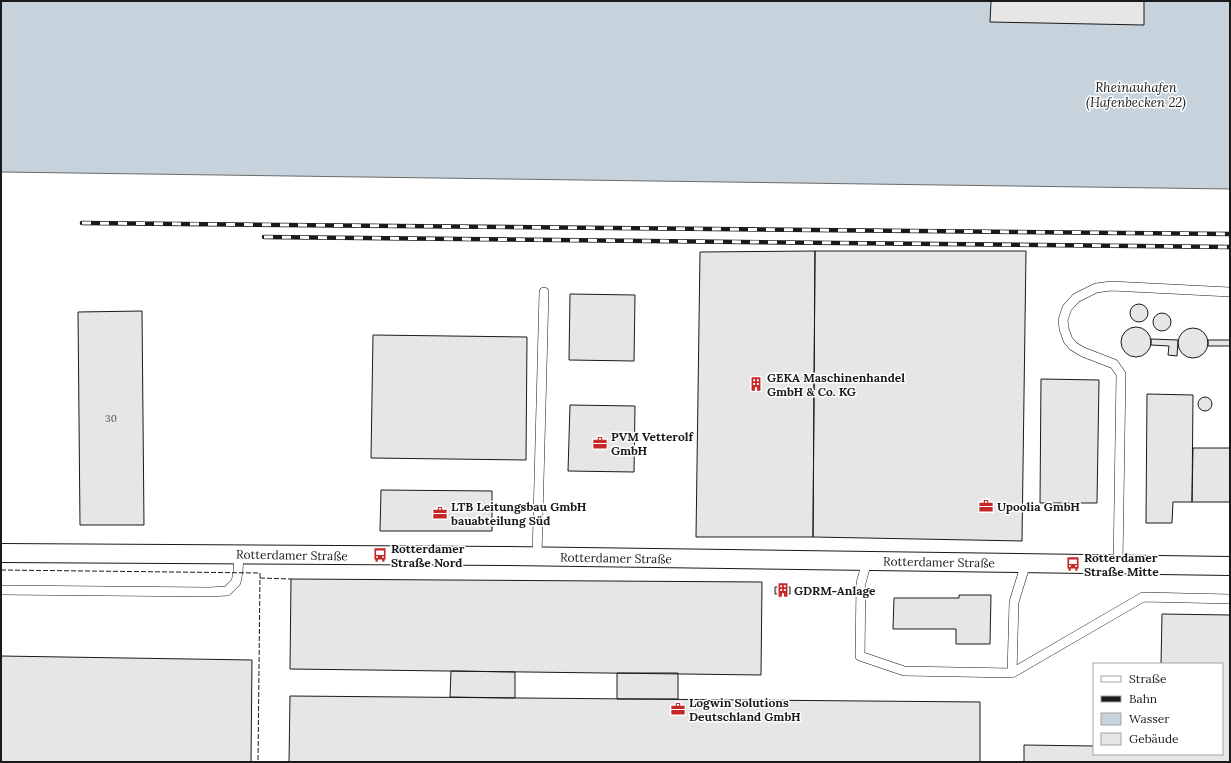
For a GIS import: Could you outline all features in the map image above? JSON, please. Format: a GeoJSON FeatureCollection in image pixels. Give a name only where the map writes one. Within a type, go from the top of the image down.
{"type":"FeatureCollection","features":[{"type":"Feature","properties":{"kind":"street","name":"Rotterdamer Straße"},"geometry":{"type":"LineString","coordinates":[[1,553],[537,556],[1230,566]]}},
{"type":"Feature","properties":{"kind":"lane"},"geometry":{"type":"LineString","coordinates":[[1118,565],[1121,374],[1114,364],[1073,346],[1068,340],[1064,329],[1063,320],[1067,308],[1076,298],[1084,293],[1096,288],[1111,286],[1230,292]]}},
{"type":"Feature","properties":{"kind":"lane"},"geometry":{"type":"LineString","coordinates":[[537,556],[544,292]]}},
{"type":"Feature","properties":{"kind":"lane"},"geometry":{"type":"LineString","coordinates":[[1,590],[227,591],[236,582],[239,554]]}},
{"type":"Feature","properties":{"kind":"lane"},"geometry":{"type":"LineString","coordinates":[[867,561],[861,583],[860,656],[904,671],[1012,673],[1143,597],[1230,599]]}},
{"type":"Feature","properties":{"kind":"lane"},"geometry":{"type":"LineString","coordinates":[[1012,673],[1014,602],[1026,564]]}},
{"type":"Feature","properties":{"kind":"water","name":"Rheinauhafen (Hafenbecken 22)"},"geometry":{"type":"Polygon","coordinates":[[[1,1],[1230,1],[1230,189],[1,172],[1,1]]]}},
{"type":"Feature","properties":{"kind":"building"},"geometry":{"type":"Polygon","coordinates":[[[991,1],[1144,1],[1144,25],[990,22],[991,1]]]}},
{"type":"Feature","properties":{"kind":"building","name":"GEKA Maschinenhandel GmbH & Co. KG"},"geometry":{"type":"Polygon","coordinates":[[[815,251],[813,537],[696,537],[700,252],[815,251]]]}},
{"type":"Feature","properties":{"kind":"building"},"geometry":{"type":"Polygon","coordinates":[[[815,251],[1026,251],[1022,541],[813,537],[815,251]]]}},
{"type":"Feature","properties":{"kind":"building"},"geometry":{"type":"Polygon","coordinates":[[[570,294],[635,295],[634,361],[569,360],[570,294]]]}},
{"type":"Feature","properties":{"kind":"building"},"geometry":{"type":"Polygon","coordinates":[[[1139,304],[1145,307],[1148,313],[1145,319],[1139,322],[1133,319],[1130,313],[1133,307],[1139,304]]]}},
{"type":"Feature","properties":{"kind":"building"},"geometry":{"type":"Polygon","coordinates":[[[142,311],[144,525],[80,525],[78,312],[142,311]]]}},
{"type":"Feature","properties":{"kind":"building"},"geometry":{"type":"Polygon","coordinates":[[[1162,313],[1168,316],[1171,322],[1168,328],[1162,331],[1156,328],[1153,322],[1156,316],[1162,313]]]}},
{"type":"Feature","properties":{"kind":"building"},"geometry":{"type":"Polygon","coordinates":[[[1136,327],[1147,331],[1151,342],[1147,353],[1136,357],[1125,353],[1121,342],[1125,331],[1136,327]]]}},
{"type":"Feature","properties":{"kind":"building"},"geometry":{"type":"Polygon","coordinates":[[[1193,328],[1204,332],[1208,343],[1204,354],[1193,358],[1182,354],[1178,343],[1182,332],[1193,328]]]}},
{"type":"Feature","properties":{"kind":"building"},"geometry":{"type":"Polygon","coordinates":[[[373,335],[527,337],[526,460],[371,458],[373,335]]]}},
{"type":"Feature","properties":{"kind":"building"},"geometry":{"type":"Polygon","coordinates":[[[1151,339],[1178,340],[1177,356],[1168,355],[1169,346],[1151,345],[1151,339]]]}},
{"type":"Feature","properties":{"kind":"building"},"geometry":{"type":"Polygon","coordinates":[[[1208,340],[1230,340],[1230,346],[1208,346],[1208,340]]]}},
{"type":"Feature","properties":{"kind":"building"},"geometry":{"type":"Polygon","coordinates":[[[1041,379],[1099,380],[1097,503],[1040,503],[1041,379]]]}},
{"type":"Feature","properties":{"kind":"building"},"geometry":{"type":"Polygon","coordinates":[[[1147,394],[1193,395],[1192,502],[1173,502],[1172,523],[1146,523],[1147,394]]]}},
{"type":"Feature","properties":{"kind":"building"},"geometry":{"type":"Polygon","coordinates":[[[1205,397],[1210,399],[1212,404],[1210,409],[1205,411],[1200,409],[1198,404],[1200,399],[1205,397]]]}},
{"type":"Feature","properties":{"kind":"building"},"geometry":{"type":"Polygon","coordinates":[[[570,405],[635,406],[634,472],[568,471],[570,405]]]}},
{"type":"Feature","properties":{"kind":"building"},"geometry":{"type":"Polygon","coordinates":[[[1193,448],[1230,448],[1230,502],[1192,502],[1193,448]]]}},
{"type":"Feature","properties":{"kind":"building"},"geometry":{"type":"Polygon","coordinates":[[[381,490],[492,491],[492,531],[380,531],[381,490]]]}},
{"type":"Feature","properties":{"kind":"building"},"geometry":{"type":"Polygon","coordinates":[[[291,579],[762,582],[761,675],[290,669],[291,579]]]}},
{"type":"Feature","properties":{"kind":"building","name":"GDRM-Anlage"},"geometry":{"type":"Polygon","coordinates":[[[775,587],[790,587],[790,594],[775,594],[775,587]]]}},
{"type":"Feature","properties":{"kind":"building"},"geometry":{"type":"Polygon","coordinates":[[[959,595],[991,595],[990,644],[956,644],[956,629],[893,629],[894,598],[959,598],[959,595]]]}},
{"type":"Feature","properties":{"kind":"building"},"geometry":{"type":"Polygon","coordinates":[[[1162,614],[1230,615],[1230,762],[1024,762],[1024,745],[1093,746],[1093,755],[1223,755],[1223,663],[1161,663],[1162,614]]]}},
{"type":"Feature","properties":{"kind":"building"},"geometry":{"type":"Polygon","coordinates":[[[1,656],[252,660],[251,762],[1,762],[1,656]]]}},
{"type":"Feature","properties":{"kind":"building"},"geometry":{"type":"Polygon","coordinates":[[[451,671],[515,672],[515,698],[450,697],[451,671]]]}},
{"type":"Feature","properties":{"kind":"building"},"geometry":{"type":"Polygon","coordinates":[[[617,673],[678,673],[678,699],[617,699],[617,673]]]}},
{"type":"Feature","properties":{"kind":"building"},"geometry":{"type":"Polygon","coordinates":[[[290,696],[980,702],[980,762],[289,762],[290,696]]]}},
{"type":"Feature","properties":{"kind":"railway"},"geometry":{"type":"LineString","coordinates":[[82,223],[1230,234]]}},
{"type":"Feature","properties":{"kind":"railway"},"geometry":{"type":"LineString","coordinates":[[264,237],[1230,247]]}},
{"type":"Feature","properties":{"kind":"fence"},"geometry":{"type":"LineString","coordinates":[[1,570],[260,573],[258,762]]}},
{"type":"Feature","properties":{"kind":"fence"},"geometry":{"type":"LineString","coordinates":[[260,578],[291,579]]}},
{"type":"Feature","properties":{"kind":"place","name":"GEKA Maschinenhandel GmbH & Co. KG"},"geometry":{"type":"Point","coordinates":[756,384]}},
{"type":"Feature","properties":{"kind":"place","name":"PVM Vetterolf GmbH"},"geometry":{"type":"Point","coordinates":[600,443]}},
{"type":"Feature","properties":{"kind":"place","name":"Upoolia GmbH"},"geometry":{"type":"Point","coordinates":[986,506]}},
{"type":"Feature","properties":{"kind":"place","name":"LTB Leitungsbau GmbH bauabteilung Süd"},"geometry":{"type":"Point","coordinates":[440,513]}},
{"type":"Feature","properties":{"kind":"place","name":"Rotterdamer Straße Nord"},"geometry":{"type":"Point","coordinates":[380,555]}},
{"type":"Feature","properties":{"kind":"place","name":"Rotterdamer Straße Mitte"},"geometry":{"type":"Point","coordinates":[1073,564]}},
{"type":"Feature","properties":{"kind":"place","name":"GDRM-Anlage"},"geometry":{"type":"Point","coordinates":[783,590]}},
{"type":"Feature","properties":{"kind":"place","name":"Logwin Solutions Deutschland GmbH"},"geometry":{"type":"Point","coordinates":[678,709]}}]}
